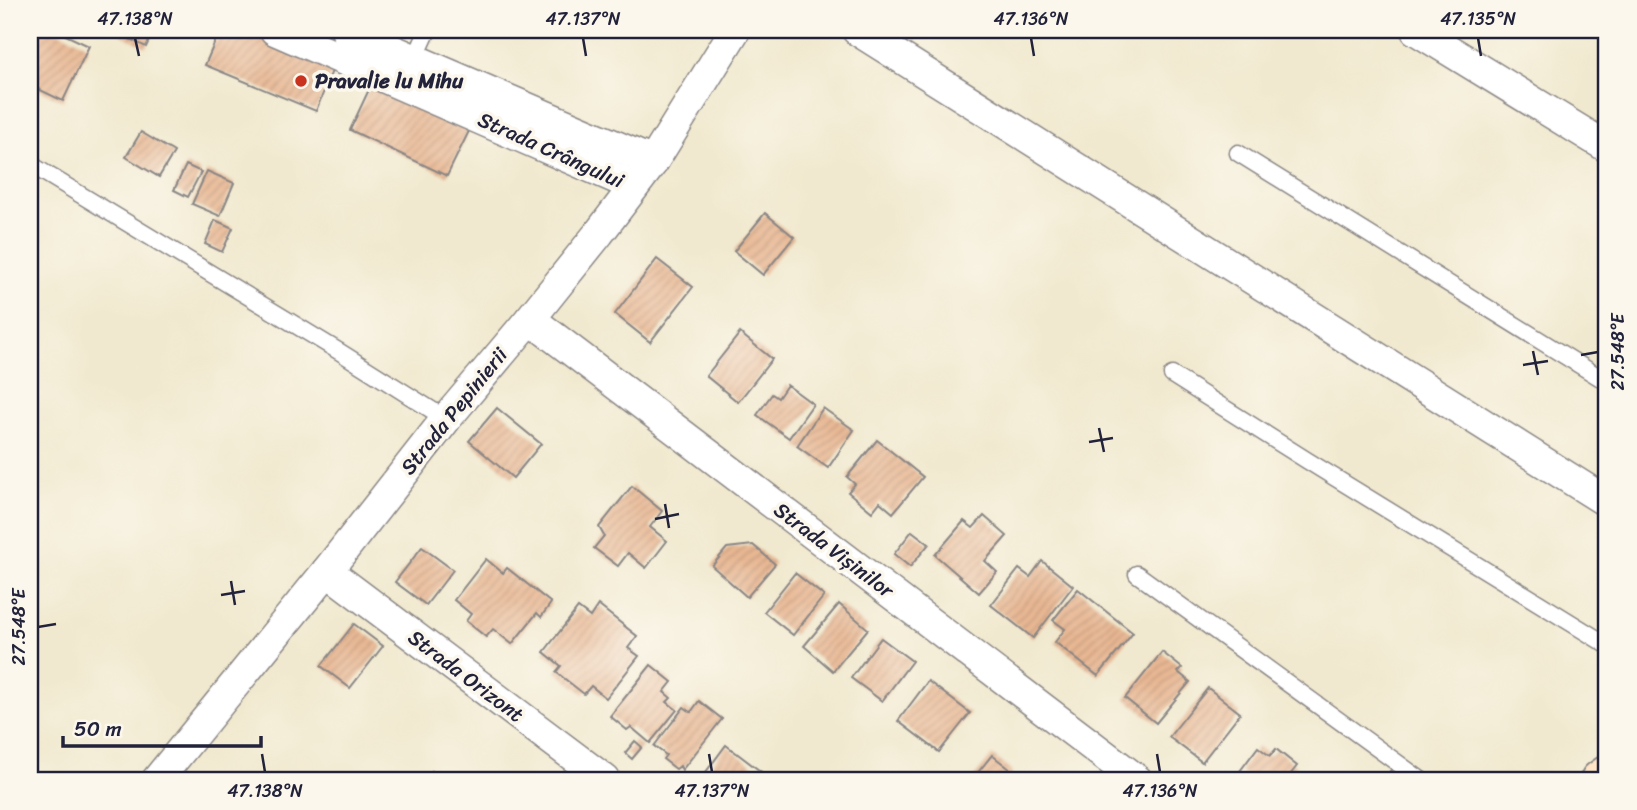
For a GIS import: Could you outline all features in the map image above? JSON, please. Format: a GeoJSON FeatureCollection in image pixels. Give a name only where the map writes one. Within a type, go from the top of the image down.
{"type":"FeatureCollection","features":[{"type":"Feature","properties":{"kind":"street","name":"Strada Crângului"},"geometry":{"type":"LineString","coordinates":[[275,30],[634,186]]}},
{"type":"Feature","properties":{"kind":"street","name":"Strada Crângului"},"geometry":{"type":"LineString","coordinates":[[346,30],[653,162]]}},
{"type":"Feature","properties":{"kind":"street","name":"Strada Pepinierii"},"geometry":{"type":"LineString","coordinates":[[157,780],[446,419],[530,319],[653,162],[735,30]]}},
{"type":"Feature","properties":{"kind":"street"},"geometry":{"type":"LineString","coordinates":[[857,30],[1607,502]]}},
{"type":"Feature","properties":{"kind":"street"},"geometry":{"type":"LineString","coordinates":[[1416,30],[1607,147]]}},
{"type":"Feature","properties":{"kind":"street","name":"Strada Vișinilor"},"geometry":{"type":"LineString","coordinates":[[530,319],[1137,780]]}},
{"type":"Feature","properties":{"kind":"street","name":"Strada Orizont"},"geometry":{"type":"LineString","coordinates":[[327,571],[605,780]]}},
{"type":"Feature","properties":{"kind":"street"},"geometry":{"type":"LineString","coordinates":[[1600,780],[1607,775]]}},
{"type":"Feature","properties":{"kind":"lane"},"geometry":{"type":"LineString","coordinates":[[414,61],[428,30]]}},
{"type":"Feature","properties":{"kind":"lane"},"geometry":{"type":"LineString","coordinates":[[1238,153],[1607,382]]}},
{"type":"Feature","properties":{"kind":"lane"},"geometry":{"type":"LineString","coordinates":[[30,164],[446,419]]}},
{"type":"Feature","properties":{"kind":"lane"},"geometry":{"type":"LineString","coordinates":[[1172,375],[1607,645]]}},
{"type":"Feature","properties":{"kind":"lane"},"geometry":{"type":"LineString","coordinates":[[1137,573],[1421,780]]}},
{"type":"Feature","properties":{"kind":"building"},"geometry":{"type":"Polygon","coordinates":[[[30,30],[55,30],[89,46],[63,101],[30,85],[30,30]]]}},
{"type":"Feature","properties":{"kind":"building"},"geometry":{"type":"Polygon","coordinates":[[[111,30],[154,30],[146,47],[111,30]]]}},
{"type":"Feature","properties":{"kind":"building"},"geometry":{"type":"Polygon","coordinates":[[[220,30],[254,30],[335,63],[316,111],[205,65],[220,30]]]}},
{"type":"Feature","properties":{"kind":"building"},"geometry":{"type":"Polygon","coordinates":[[[372,83],[470,129],[447,176],[350,130],[372,83]]]}},
{"type":"Feature","properties":{"kind":"building"},"geometry":{"type":"Polygon","coordinates":[[[141,132],[174,152],[159,177],[126,157],[141,132]]]}},
{"type":"Feature","properties":{"kind":"building"},"geometry":{"type":"Polygon","coordinates":[[[186,165],[201,172],[188,197],[174,190],[186,165]]]}},
{"type":"Feature","properties":{"kind":"building"},"geometry":{"type":"Polygon","coordinates":[[[207,171],[234,183],[220,216],[192,204],[207,171]]]}},
{"type":"Feature","properties":{"kind":"building"},"geometry":{"type":"Polygon","coordinates":[[[765,213],[794,237],[763,275],[734,251],[765,213]]]}},
{"type":"Feature","properties":{"kind":"building"},"geometry":{"type":"Polygon","coordinates":[[[215,220],[233,228],[222,252],[205,244],[215,220]]]}},
{"type":"Feature","properties":{"kind":"building"},"geometry":{"type":"Polygon","coordinates":[[[657,259],[693,287],[650,342],[615,314],[657,259]]]}},
{"type":"Feature","properties":{"kind":"building"},"geometry":{"type":"Polygon","coordinates":[[[740,333],[772,359],[738,402],[706,376],[740,333]]]}},
{"type":"Feature","properties":{"kind":"building"},"geometry":{"type":"Polygon","coordinates":[[[787,385],[813,404],[789,438],[757,415],[772,394],[778,398],[787,385]]]}},
{"type":"Feature","properties":{"kind":"building"},"geometry":{"type":"Polygon","coordinates":[[[497,408],[541,444],[513,478],[469,441],[497,408]]]}},
{"type":"Feature","properties":{"kind":"building"},"geometry":{"type":"Polygon","coordinates":[[[823,408],[854,430],[828,468],[797,446],[823,408]]]}},
{"type":"Feature","properties":{"kind":"building"},"geometry":{"type":"Polygon","coordinates":[[[877,440],[923,477],[893,513],[880,502],[872,512],[848,492],[855,484],[847,477],[877,440]]]}},
{"type":"Feature","properties":{"kind":"building"},"geometry":{"type":"Polygon","coordinates":[[[632,486],[662,511],[650,527],[667,541],[646,568],[628,553],[618,566],[594,548],[604,536],[599,527],[632,486]]]}},
{"type":"Feature","properties":{"kind":"building"},"geometry":{"type":"Polygon","coordinates":[[[984,516],[1007,536],[985,561],[997,572],[979,593],[935,555],[964,521],[973,528],[984,516]]]}},
{"type":"Feature","properties":{"kind":"building"},"geometry":{"type":"Polygon","coordinates":[[[912,531],[929,544],[910,567],[894,554],[912,531]]]}},
{"type":"Feature","properties":{"kind":"building"},"geometry":{"type":"Polygon","coordinates":[[[753,545],[775,564],[747,597],[712,566],[727,548],[753,545]]]}},
{"type":"Feature","properties":{"kind":"building"},"geometry":{"type":"Polygon","coordinates":[[[422,547],[453,570],[426,605],[395,582],[422,547]]]}},
{"type":"Feature","properties":{"kind":"building"},"geometry":{"type":"Polygon","coordinates":[[[486,559],[503,573],[507,568],[551,603],[541,617],[537,613],[512,644],[493,629],[486,637],[466,621],[471,614],[454,600],[486,559]]]}},
{"type":"Feature","properties":{"kind":"building"},"geometry":{"type":"Polygon","coordinates":[[[1042,561],[1073,586],[1033,638],[991,605],[1019,569],[1030,577],[1042,561]]]}},
{"type":"Feature","properties":{"kind":"building"},"geometry":{"type":"Polygon","coordinates":[[[795,573],[824,596],[793,635],[764,612],[795,573]]]}},
{"type":"Feature","properties":{"kind":"building"},"geometry":{"type":"Polygon","coordinates":[[[1078,589],[1133,633],[1098,676],[1055,642],[1065,629],[1053,620],[1078,589]]]}},
{"type":"Feature","properties":{"kind":"building"},"geometry":{"type":"Polygon","coordinates":[[[839,604],[868,629],[833,671],[804,646],[839,604]]]}},
{"type":"Feature","properties":{"kind":"building"},"geometry":{"type":"Polygon","coordinates":[[[598,605],[637,636],[628,648],[639,656],[606,698],[591,686],[584,694],[556,672],[561,666],[544,652],[578,608],[590,617],[598,605]]]}},
{"type":"Feature","properties":{"kind":"building"},"geometry":{"type":"Polygon","coordinates":[[[354,624],[383,646],[350,688],[321,666],[354,624]]]}},
{"type":"Feature","properties":{"kind":"building"},"geometry":{"type":"Polygon","coordinates":[[[881,638],[912,661],[882,701],[851,678],[881,638]]]}},
{"type":"Feature","properties":{"kind":"building"},"geometry":{"type":"Polygon","coordinates":[[[1162,652],[1182,668],[1178,672],[1190,682],[1156,723],[1125,698],[1162,652]]]}},
{"type":"Feature","properties":{"kind":"building"},"geometry":{"type":"Polygon","coordinates":[[[651,665],[672,682],[664,692],[671,698],[667,702],[677,710],[650,743],[631,727],[627,730],[610,716],[651,665]]]}},
{"type":"Feature","properties":{"kind":"building"},"geometry":{"type":"Polygon","coordinates":[[[928,681],[970,713],[939,752],[898,721],[928,681]]]}},
{"type":"Feature","properties":{"kind":"building"},"geometry":{"type":"Polygon","coordinates":[[[1208,688],[1240,713],[1202,762],[1169,737],[1208,688]]]}},
{"type":"Feature","properties":{"kind":"building"},"geometry":{"type":"Polygon","coordinates":[[[699,701],[722,719],[682,770],[680,766],[676,769],[663,759],[666,755],[654,746],[684,707],[691,712],[699,701]]]}},
{"type":"Feature","properties":{"kind":"building"},"geometry":{"type":"Polygon","coordinates":[[[635,741],[642,747],[632,759],[625,753],[635,741]]]}},
{"type":"Feature","properties":{"kind":"building"},"geometry":{"type":"Polygon","coordinates":[[[726,745],[772,780],[700,780],[726,745]]]}},
{"type":"Feature","properties":{"kind":"building"},"geometry":{"type":"Polygon","coordinates":[[[1258,747],[1270,756],[1276,749],[1297,766],[1286,780],[1249,780],[1240,771],[1258,747]]]}},
{"type":"Feature","properties":{"kind":"building"},"geometry":{"type":"Polygon","coordinates":[[[992,755],[1011,770],[1012,780],[972,780],[992,755]]]}},
{"type":"Feature","properties":{"kind":"building"},"geometry":{"type":"Polygon","coordinates":[[[1395,765],[1414,780],[1383,780],[1395,765]]]}},
{"type":"Feature","properties":{"kind":"building"},"geometry":{"type":"Polygon","coordinates":[[[432,771],[442,780],[423,780],[432,771]]]}},
{"type":"Feature","properties":{"kind":"place","name":"Pravalie lu Mihu"},"geometry":{"type":"Point","coordinates":[301,81]}}]}
